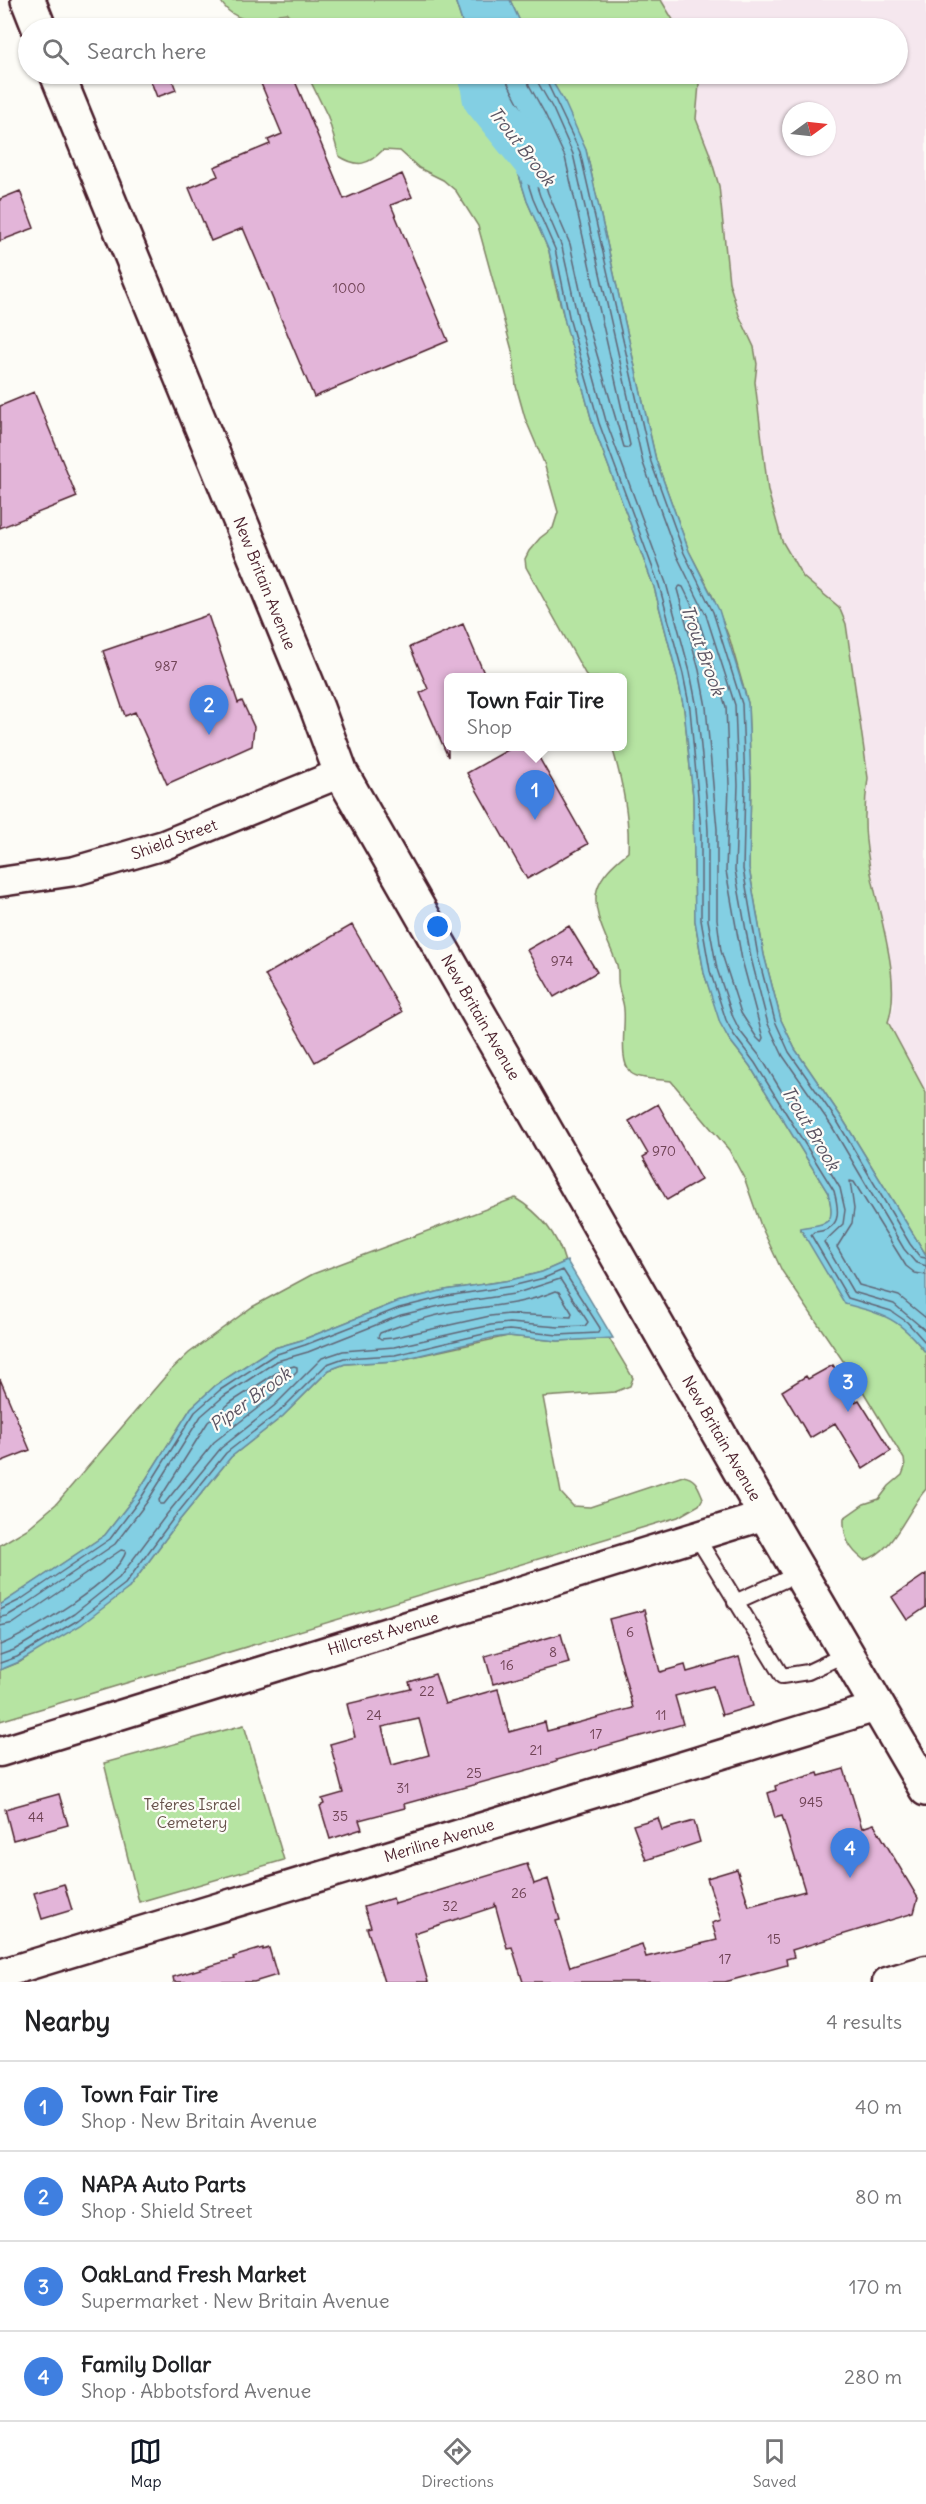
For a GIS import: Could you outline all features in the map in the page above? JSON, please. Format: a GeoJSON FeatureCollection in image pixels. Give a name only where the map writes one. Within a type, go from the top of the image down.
{"type":"FeatureCollection","features":[{"type":"Feature","properties":{"kind":"main road"},"geometry":{"type":"LineString","coordinates":[[27,0],[35,18]]}},
{"type":"Feature","properties":{"kind":"main road","name":"New Britain Avenue"},"geometry":{"type":"LineString","coordinates":[[61,84],[317,708],[341,773],[846,1654],[926,1789]]}},
{"type":"Feature","properties":{"kind":"street","name":"Shield Street"},"geometry":{"type":"LineString","coordinates":[[0,882],[75,871],[164,845],[341,773]]}},
{"type":"Feature","properties":{"kind":"street","name":"Hillcrest Avenue"},"geometry":{"type":"LineString","coordinates":[[0,1752],[766,1515]]}},
{"type":"Feature","properties":{"kind":"street","name":"Meriline Avenue"},"geometry":{"type":"LineString","coordinates":[[0,1974],[877,1707]]}},
{"type":"Feature","properties":{"kind":"street"},"geometry":{"type":"LineString","coordinates":[[887,1982],[926,1970]]}},
{"type":"Feature","properties":{"kind":"lane"},"geometry":{"type":"LineString","coordinates":[[696,1536],[782,1676],[808,1672],[846,1654]]}},
{"type":"Feature","properties":{"kind":"lane"},"geometry":{"type":"LineString","coordinates":[[735,1602],[800,1574]]}},
{"type":"Feature","properties":{"kind":"shaded area"},"geometry":{"type":"Polygon","coordinates":[[[661,0],[926,0],[926,1093],[888,1022],[894,1006],[889,956],[868,860],[865,795],[868,778],[846,624],[803,577],[782,541],[768,491],[755,382],[757,364],[729,282],[719,186],[696,119],[699,84],[908,84],[908,18],[672,18],[661,0]]]}},
{"type":"Feature","properties":{"kind":"green space"},"geometry":{"type":"Polygon","coordinates":[[[220,0],[455,0],[461,18],[291,18],[287,13],[272,18],[242,18],[228,11],[220,0]]]}},
{"type":"Feature","properties":{"kind":"green space"},"geometry":{"type":"Polygon","coordinates":[[[510,0],[661,0],[672,18],[518,18],[510,0]]]}},
{"type":"Feature","properties":{"kind":"green space"},"geometry":{"type":"Polygon","coordinates":[[[312,84],[483,84],[502,120],[527,201],[549,251],[555,284],[593,425],[654,587],[677,675],[684,709],[693,796],[695,921],[704,973],[721,1023],[828,1193],[832,1213],[828,1222],[800,1229],[875,1312],[904,1328],[926,1353],[926,1489],[891,1541],[883,1550],[864,1560],[854,1551],[846,1537],[844,1518],[864,1504],[879,1499],[902,1475],[905,1467],[904,1459],[858,1383],[782,1271],[761,1226],[745,1180],[729,1150],[671,1081],[645,1078],[631,1073],[627,1068],[623,1043],[624,1007],[618,985],[618,968],[602,928],[596,899],[602,879],[628,852],[628,825],[613,751],[627,751],[627,673],[585,673],[526,567],[525,559],[529,551],[553,528],[558,512],[544,463],[525,418],[516,386],[513,354],[478,226],[456,191],[443,180],[419,168],[400,151],[383,150],[372,159],[362,163],[352,162],[339,156],[328,117],[312,84]]]}},
{"type":"Feature","properties":{"kind":"green space"},"geometry":{"type":"Polygon","coordinates":[[[553,84],[699,84],[696,119],[719,186],[729,282],[739,315],[754,347],[757,364],[755,382],[768,491],[782,541],[803,577],[839,607],[846,624],[868,778],[865,820],[867,852],[890,964],[892,1005],[888,1022],[926,1093],[926,1255],[842,1118],[795,1049],[781,1020],[764,955],[749,868],[751,785],[748,703],[730,640],[712,595],[689,551],[656,460],[586,150],[553,84]]]}},
{"type":"Feature","properties":{"kind":"green space"},"geometry":{"type":"Polygon","coordinates":[[[515,1198],[540,1217],[557,1242],[565,1262],[542,1272],[511,1280],[445,1290],[397,1302],[302,1340],[271,1349],[216,1385],[191,1408],[136,1495],[105,1535],[0,1605],[0,1545],[27,1529],[56,1504],[170,1371],[189,1353],[252,1307],[313,1274],[515,1198]]]}},
{"type":"Feature","properties":{"kind":"green space"},"geometry":{"type":"Polygon","coordinates":[[[508,1336],[558,1341],[609,1338],[633,1378],[630,1386],[615,1392],[543,1397],[561,1493],[573,1506],[590,1507],[683,1476],[694,1481],[698,1486],[703,1498],[699,1505],[678,1517],[0,1721],[0,1670],[20,1662],[129,1588],[178,1522],[231,1457],[283,1416],[329,1370],[345,1364],[395,1361],[508,1336]]]}},
{"type":"Feature","properties":{"kind":"green space","name":"Teferes Israel Cemetery"},"geometry":{"type":"Polygon","coordinates":[[[244,1725],[284,1860],[139,1902],[104,1763],[244,1725]]]}},
{"type":"Feature","properties":{"kind":"water"},"geometry":{"type":"Polygon","coordinates":[[[455,0],[510,0],[518,18],[461,18],[455,0]]]}},
{"type":"Feature","properties":{"kind":"water"},"geometry":{"type":"Polygon","coordinates":[[[483,84],[554,84],[586,150],[656,460],[689,551],[719,610],[748,703],[751,785],[749,868],[764,955],[781,1020],[795,1049],[842,1118],[926,1255],[926,1353],[908,1332],[891,1320],[871,1311],[845,1304],[800,1228],[828,1221],[831,1212],[828,1193],[750,1066],[720,1023],[704,973],[695,921],[693,796],[684,709],[677,675],[654,587],[593,425],[565,322],[549,251],[527,201],[502,120],[483,84]]]}},
{"type":"Feature","properties":{"kind":"water","name":"Piper Brook"},"geometry":{"type":"Polygon","coordinates":[[[567,1261],[613,1338],[558,1341],[508,1336],[395,1361],[345,1364],[329,1370],[283,1416],[231,1457],[178,1522],[129,1588],[81,1625],[19,1662],[0,1670],[0,1605],[105,1535],[136,1495],[191,1408],[216,1385],[271,1349],[302,1340],[397,1302],[445,1290],[511,1280],[542,1272],[567,1261]]]}},
{"type":"Feature","properties":{"kind":"building"},"geometry":{"type":"Polygon","coordinates":[[[152,84],[174,84],[176,90],[157,97],[152,84]]]}},
{"type":"Feature","properties":{"kind":"building"},"geometry":{"type":"Polygon","coordinates":[[[261,84],[296,84],[344,199],[402,174],[412,197],[391,205],[448,341],[314,397],[243,228],[211,241],[189,188],[218,176],[214,167],[270,144],[268,140],[282,134],[261,84]]]}},
{"type":"Feature","properties":{"kind":"building"},"geometry":{"type":"Polygon","coordinates":[[[20,191],[34,228],[0,241],[0,199],[20,191]]]}},
{"type":"Feature","properties":{"kind":"building"},"geometry":{"type":"Polygon","coordinates":[[[34,392],[77,497],[0,528],[0,406],[34,392]]]}},
{"type":"Feature","properties":{"kind":"building"},"geometry":{"type":"Polygon","coordinates":[[[208,615],[238,703],[242,701],[254,727],[252,746],[167,784],[135,712],[125,716],[103,651],[208,615]]]}},
{"type":"Feature","properties":{"kind":"building"},"geometry":{"type":"Polygon","coordinates":[[[463,624],[484,673],[444,673],[444,748],[420,693],[428,689],[410,647],[463,624]]]}},
{"type":"Feature","properties":{"kind":"building"},"geometry":{"type":"Polygon","coordinates":[[[506,751],[535,751],[588,844],[527,879],[467,773],[506,751]]]}},
{"type":"Feature","properties":{"kind":"building"},"geometry":{"type":"Polygon","coordinates":[[[352,925],[402,1012],[315,1062],[265,975],[352,925]]]}},
{"type":"Feature","properties":{"kind":"building"},"geometry":{"type":"Polygon","coordinates":[[[569,926],[597,972],[554,997],[527,950],[569,926]]]}},
{"type":"Feature","properties":{"kind":"building"},"geometry":{"type":"Polygon","coordinates":[[[658,1104],[701,1180],[667,1200],[643,1157],[648,1154],[629,1121],[658,1104]]]}},
{"type":"Feature","properties":{"kind":"building"},"geometry":{"type":"Polygon","coordinates":[[[833,1365],[855,1402],[859,1400],[891,1451],[863,1469],[835,1423],[810,1438],[782,1391],[806,1376],[808,1379],[833,1365]]]}},
{"type":"Feature","properties":{"kind":"building"},"geometry":{"type":"Polygon","coordinates":[[[0,1379],[30,1450],[0,1462],[0,1379]]]}},
{"type":"Feature","properties":{"kind":"building"},"geometry":{"type":"Polygon","coordinates":[[[926,1574],[926,1607],[907,1620],[892,1597],[926,1574]]]}},
{"type":"Feature","properties":{"kind":"building"},"geometry":{"type":"Polygon","coordinates":[[[644,1610],[660,1672],[685,1665],[687,1672],[739,1657],[753,1706],[722,1715],[713,1686],[675,1696],[683,1724],[404,1804],[405,1808],[359,1820],[362,1829],[330,1839],[320,1806],[324,1804],[322,1799],[343,1793],[330,1744],[355,1737],[347,1704],[411,1689],[409,1682],[435,1674],[445,1704],[498,1689],[509,1732],[545,1722],[547,1731],[633,1708],[609,1619],[644,1610]],[[419,1719],[382,1727],[392,1765],[429,1755],[419,1719]]]}},
{"type":"Feature","properties":{"kind":"building"},"geometry":{"type":"Polygon","coordinates":[[[561,1634],[569,1663],[493,1684],[485,1656],[561,1634]]]}},
{"type":"Feature","properties":{"kind":"building"},"geometry":{"type":"Polygon","coordinates":[[[844,1769],[862,1828],[874,1824],[918,1898],[914,1913],[792,1950],[794,1957],[786,1959],[787,1965],[725,1982],[523,1982],[512,1947],[507,1948],[495,1904],[494,1907],[414,1933],[428,1982],[384,1982],[367,1928],[371,1927],[364,1907],[393,1898],[395,1904],[527,1864],[534,1884],[548,1879],[560,1920],[556,1921],[570,1967],[642,1944],[646,1957],[717,1940],[712,1923],[721,1920],[707,1878],[737,1869],[749,1906],[805,1891],[782,1816],[775,1818],[768,1793],[776,1790],[775,1786],[818,1773],[819,1776],[844,1769]]]}},
{"type":"Feature","properties":{"kind":"building"},"geometry":{"type":"Polygon","coordinates":[[[59,1794],[68,1825],[13,1840],[5,1809],[59,1794]]]}},
{"type":"Feature","properties":{"kind":"building"},"geometry":{"type":"Polygon","coordinates":[[[658,1818],[662,1830],[694,1821],[700,1842],[646,1860],[633,1825],[658,1818]]]}},
{"type":"Feature","properties":{"kind":"building"},"geometry":{"type":"Polygon","coordinates":[[[64,1884],[72,1910],[42,1919],[34,1893],[64,1884]]]}},
{"type":"Feature","properties":{"kind":"building"},"geometry":{"type":"Polygon","coordinates":[[[263,1948],[263,1950],[269,1948],[277,1975],[254,1982],[174,1982],[173,1977],[263,1948]]]}},
{"type":"Feature","properties":{"kind":"waterway","name":"Trout Brook"},"geometry":{"type":"LineString","coordinates":[[483,84],[485,98],[539,165]]}},
{"type":"Feature","properties":{"kind":"place","name":"NAPA Auto Parts"},"geometry":{"type":"Point","coordinates":[209,735]}},
{"type":"Feature","properties":{"kind":"place","name":"Town Fair Tire"},"geometry":{"type":"Point","coordinates":[535,820]}},
{"type":"Feature","properties":{"kind":"place","name":"OakLand Fresh Market"},"geometry":{"type":"Point","coordinates":[848,1412]}},
{"type":"Feature","properties":{"kind":"place","name":"Family Dollar"},"geometry":{"type":"Point","coordinates":[850,1878]}}]}
